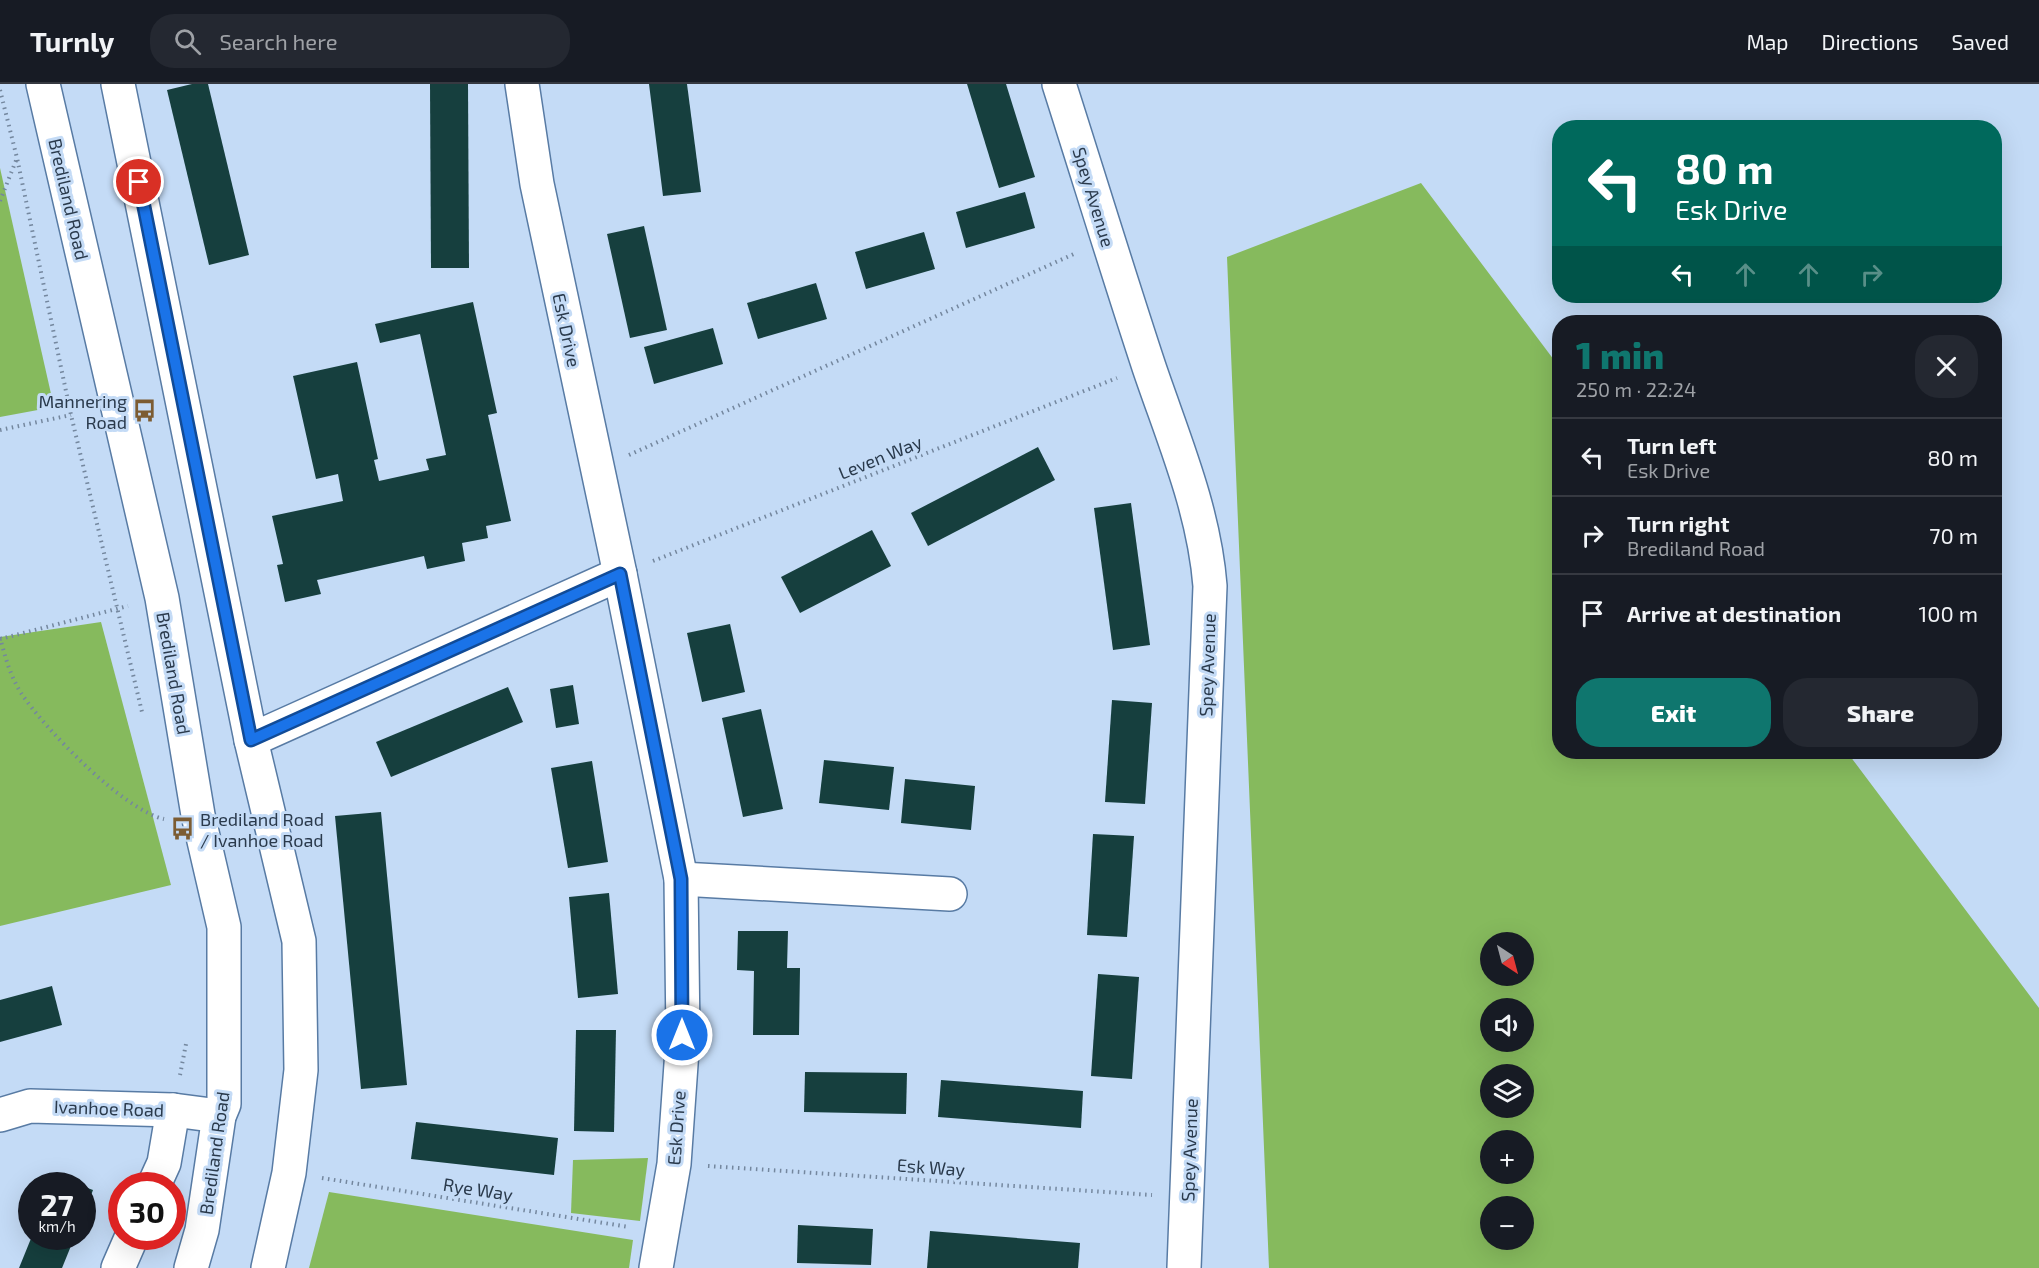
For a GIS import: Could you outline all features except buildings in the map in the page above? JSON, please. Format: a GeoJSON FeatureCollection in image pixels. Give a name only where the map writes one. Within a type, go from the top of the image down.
{"type":"FeatureCollection","features":[{"type":"Feature","properties":{"kind":"street","name":"Brediland Road"},"geometry":{"type":"LineString","coordinates":[[43,84],[162,598],[198,815],[224,927],[224,1104],[219,1116],[202,1230],[191,1268]]}},
{"type":"Feature","properties":{"kind":"street"},"geometry":{"type":"LineString","coordinates":[[118,84],[251,740],[300,941],[301,1070],[289,1173],[268,1268]]}},
{"type":"Feature","properties":{"kind":"street","name":"Esk Drive"},"geometry":{"type":"LineString","coordinates":[[522,84],[537,184],[596,470],[620,574],[681,879],[682,1035],[674,1164],[656,1268]]}},
{"type":"Feature","properties":{"kind":"street","name":"Spey Avenue"},"geometry":{"type":"LineString","coordinates":[[1059,84],[1107,239],[1195,502],[1207,546],[1210,585],[1184,1268]]}},
{"type":"Feature","properties":{"kind":"street"},"geometry":{"type":"LineString","coordinates":[[251,740],[620,574]]}},
{"type":"Feature","properties":{"kind":"street"},"geometry":{"type":"LineString","coordinates":[[681,879],[950,894]]}},
{"type":"Feature","properties":{"kind":"street","name":"Ivanhoe Road"},"geometry":{"type":"LineString","coordinates":[[0,1115],[30,1106],[173,1110],[219,1116]]}},
{"type":"Feature","properties":{"kind":"street"},"geometry":{"type":"LineString","coordinates":[[160,1172],[164,1162],[173,1110]]}},
{"type":"Feature","properties":{"kind":"street"},"geometry":{"type":"LineString","coordinates":[[118,1268],[126,1250]]}},
{"type":"Feature","properties":{"kind":"path"},"geometry":{"type":"LineString","coordinates":[[0,90],[17,158],[71,415],[144,720]]}},
{"type":"Feature","properties":{"kind":"path"},"geometry":{"type":"LineString","coordinates":[[596,470],[1107,239]]}},
{"type":"Feature","properties":{"kind":"path","name":"Leven Way"},"geometry":{"type":"LineString","coordinates":[[620,574],[1149,366]]}},
{"type":"Feature","properties":{"kind":"path"},"geometry":{"type":"LineString","coordinates":[[0,430],[71,415]]}},
{"type":"Feature","properties":{"kind":"path"},"geometry":{"type":"LineString","coordinates":[[162,598],[0,638],[9,672],[21,693],[81,760],[128,803],[143,812],[168,820],[165,809]]}},
{"type":"Feature","properties":{"kind":"path"},"geometry":{"type":"LineString","coordinates":[[173,1110],[186,1036]]}},
{"type":"Feature","properties":{"kind":"path","name":"Esk Way"},"geometry":{"type":"LineString","coordinates":[[674,1164],[1187,1198]]}},
{"type":"Feature","properties":{"kind":"path","name":"Rye Way"},"geometry":{"type":"LineString","coordinates":[[289,1173],[663,1233]]}},
{"type":"Feature","properties":{"kind":"green space"},"geometry":{"type":"Polygon","coordinates":[[[0,168],[54,407],[0,417],[0,168]]]}},
{"type":"Feature","properties":{"kind":"green space"},"geometry":{"type":"Polygon","coordinates":[[[1421,183],[1552,357],[1552,759],[1852,759],[2039,1008],[2039,1268],[1269,1268],[1227,257],[1421,183]]]}},
{"type":"Feature","properties":{"kind":"green space"},"geometry":{"type":"Polygon","coordinates":[[[101,622],[171,885],[0,926],[0,637],[101,622]]]}},
{"type":"Feature","properties":{"kind":"green space"},"geometry":{"type":"Polygon","coordinates":[[[648,1158],[640,1221],[571,1213],[573,1160],[648,1158]]]}},
{"type":"Feature","properties":{"kind":"green space"},"geometry":{"type":"Polygon","coordinates":[[[329,1192],[633,1240],[629,1268],[309,1268],[329,1192]]]}},
{"type":"Feature","properties":{"kind":"place","name":"Mannering Road"},"geometry":{"type":"Point","coordinates":[145,411]}},
{"type":"Feature","properties":{"kind":"place","name":"Brediland Road / Ivanhoe Road"},"geometry":{"type":"Point","coordinates":[182,829]}},
{"type":"Feature","properties":{"kind":"route"},"geometry":{"type":"LineString","coordinates":[[139,182],[251,740],[620,574],[681,879],[682,1035]]}}]}
